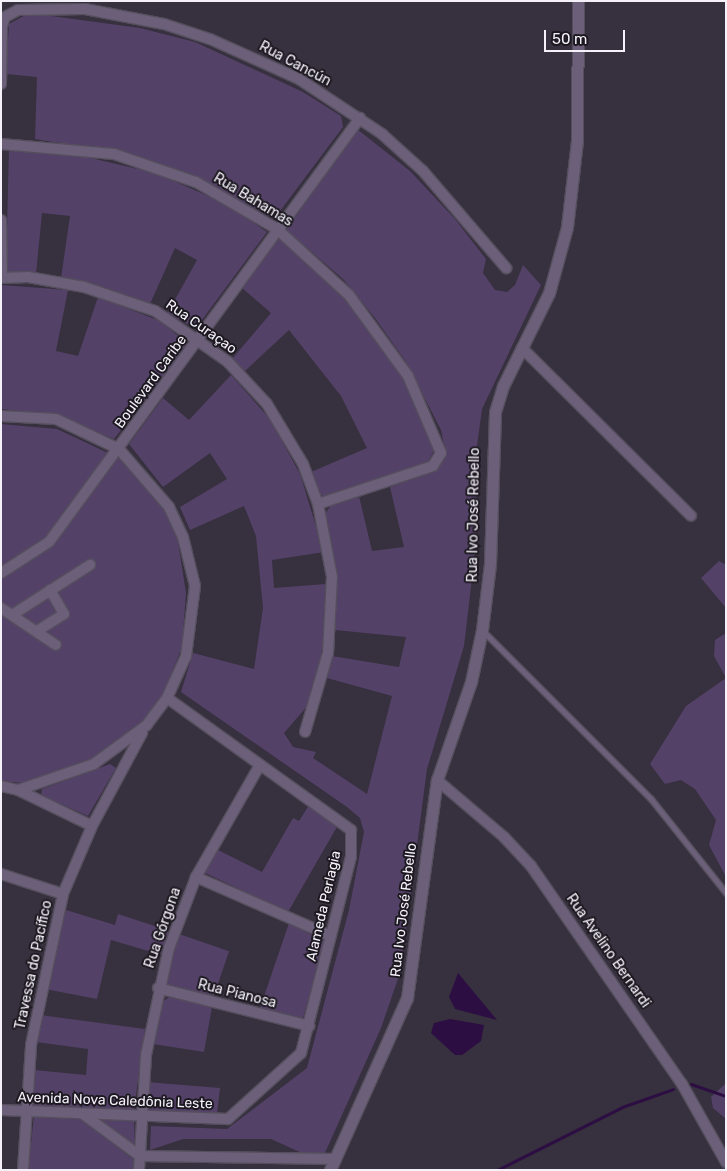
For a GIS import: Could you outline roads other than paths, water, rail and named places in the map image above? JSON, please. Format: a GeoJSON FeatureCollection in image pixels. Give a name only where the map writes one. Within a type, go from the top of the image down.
{"type":"FeatureCollection","features":[{"type":"Feature","properties":{"kind":"street","name":"Rua Ivo José Rebello"},"geometry":{"type":"LineString","coordinates":[[333,1164],[407,998],[437,780],[471,682],[482,630],[490,564],[491,430],[503,386],[550,293],[570,206],[577,132],[578,1]]}},
{"type":"Feature","properties":{"kind":"street","name":"Rua Cancún"},"geometry":{"type":"LineString","coordinates":[[1,84],[2,26],[9,14],[38,7],[65,7],[177,27],[282,70],[360,118],[423,171],[506,268]]}},
{"type":"Feature","properties":{"kind":"street","name":"Boulevard Caribe"},"geometry":{"type":"LineString","coordinates":[[1,573],[49,542],[360,118]]}},
{"type":"Feature","properties":{"kind":"street","name":"Rua Bahamas"},"geometry":{"type":"LineString","coordinates":[[1,144],[74,147],[134,159],[216,192],[277,229],[337,281],[388,344],[424,407],[441,453],[433,466],[318,504]]}},
{"type":"Feature","properties":{"kind":"street"},"geometry":{"type":"LineString","coordinates":[[1,220],[2,278]]}},
{"type":"Feature","properties":{"kind":"street","name":"Rua Curaçao"},"geometry":{"type":"LineString","coordinates":[[2,278],[56,281],[112,294],[155,311],[198,339],[228,362],[267,404],[303,464],[318,504],[333,604],[323,679],[306,732]]}},
{"type":"Feature","properties":{"kind":"street"},"geometry":{"type":"LineString","coordinates":[[522,348],[691,516]]}},
{"type":"Feature","properties":{"kind":"street"},"geometry":{"type":"LineString","coordinates":[[1,416],[56,419],[119,449],[161,494],[183,537],[191,567],[193,628],[167,698],[147,725],[94,764],[18,790]]}},
{"type":"Feature","properties":{"kind":"street"},"geometry":{"type":"LineString","coordinates":[[12,615],[90,565]]}},
{"type":"Feature","properties":{"kind":"street"},"geometry":{"type":"LineString","coordinates":[[36,631],[64,614],[50,590]]}},
{"type":"Feature","properties":{"kind":"street"},"geometry":{"type":"LineString","coordinates":[[1,608],[56,645]]}},
{"type":"Feature","properties":{"kind":"street","name":"Alameda Perlagia"},"geometry":{"type":"LineString","coordinates":[[167,698],[352,830],[350,856],[309,1026],[298,1061],[228,1119]]}},
{"type":"Feature","properties":{"kind":"street","name":"Travessa do Pacífico"},"geometry":{"type":"LineString","coordinates":[[23,1170],[25,1111],[37,1008],[64,894],[92,826],[147,725]]}},
{"type":"Feature","properties":{"kind":"street","name":"Rua Górgona"},"geometry":{"type":"LineString","coordinates":[[139,1170],[141,1116],[158,988],[196,877],[260,765]]}},
{"type":"Feature","properties":{"kind":"street","name":"Rua Avelino Bernardi"},"geometry":{"type":"LineString","coordinates":[[437,780],[504,837],[530,866],[682,1084],[726,1162]]}},
{"type":"Feature","properties":{"kind":"street"},"geometry":{"type":"LineString","coordinates":[[1,786],[18,790],[92,826]]}},
{"type":"Feature","properties":{"kind":"street"},"geometry":{"type":"LineString","coordinates":[[1,874],[64,894]]}},
{"type":"Feature","properties":{"kind":"street"},"geometry":{"type":"LineString","coordinates":[[196,877],[331,936]]}},
{"type":"Feature","properties":{"kind":"street","name":"Rua Pianosa"},"geometry":{"type":"LineString","coordinates":[[158,988],[309,1026]]}},
{"type":"Feature","properties":{"kind":"street","name":"Avenida Nova Caledônia Leste"},"geometry":{"type":"LineString","coordinates":[[1,1110],[228,1119]]}},
{"type":"Feature","properties":{"kind":"street"},"geometry":{"type":"LineString","coordinates":[[83,1114],[140,1156],[333,1164]]}},
{"type":"Feature","properties":{"kind":"lane"},"geometry":{"type":"LineString","coordinates":[[482,630],[651,800],[726,893]]}},
{"type":"Feature","properties":{"kind":"waterway"},"geometry":{"type":"LineString","coordinates":[[691,1084],[726,1096]]}},
{"type":"Feature","properties":{"kind":"waterway"},"geometry":{"type":"LineString","coordinates":[[497,1170],[622,1107],[673,1089]]}}]}
